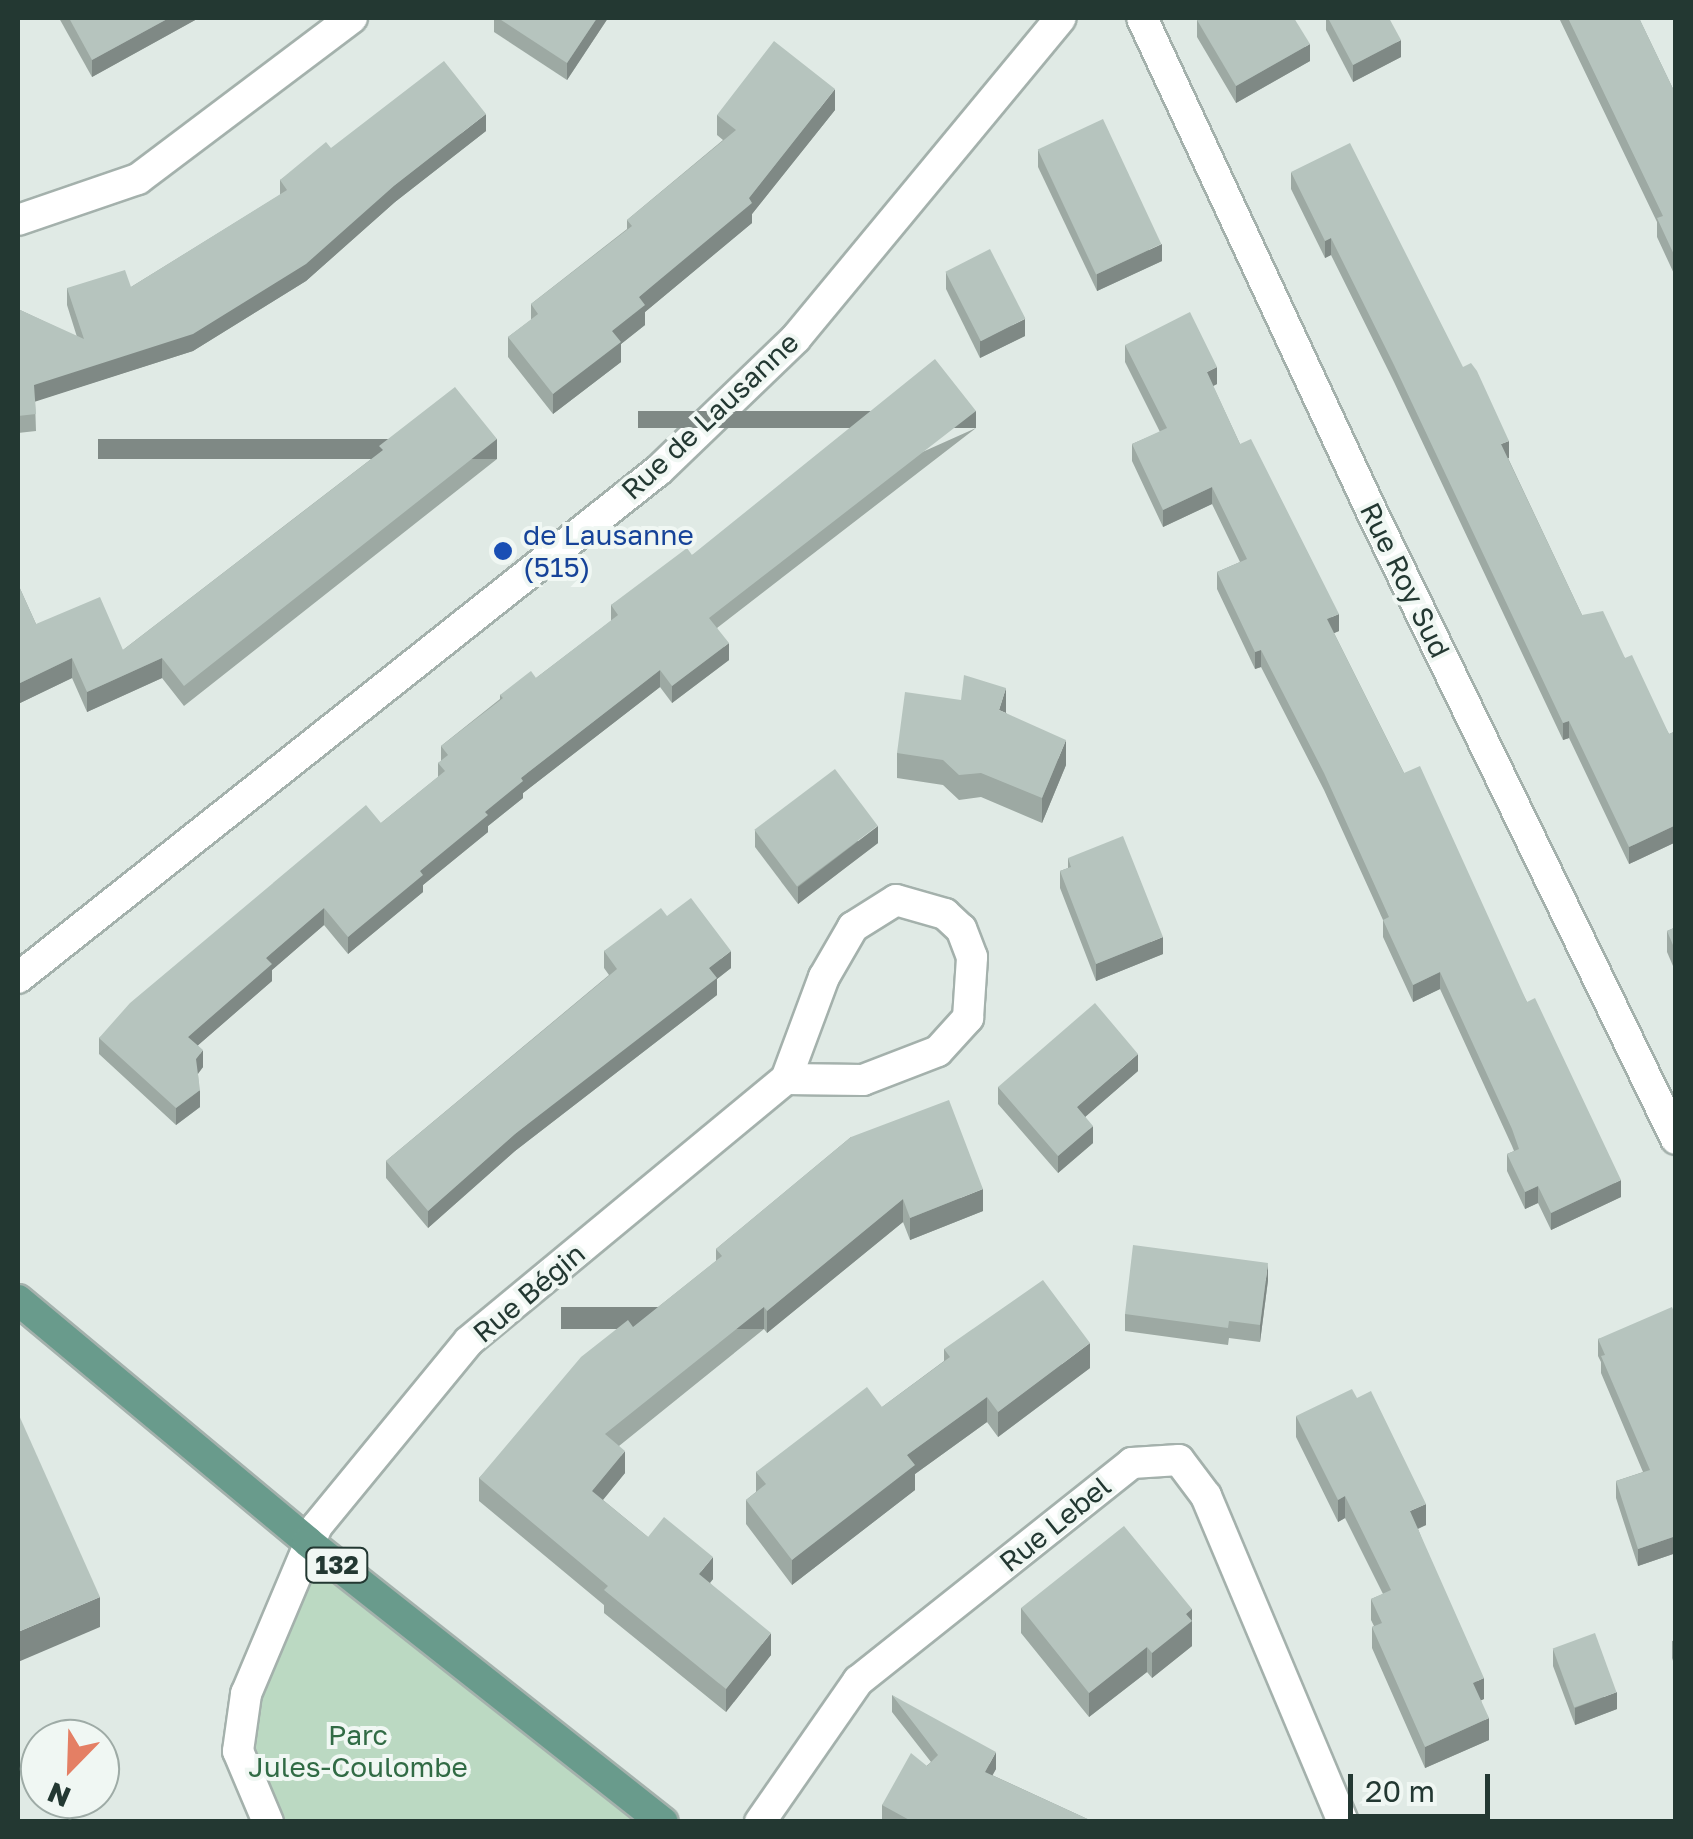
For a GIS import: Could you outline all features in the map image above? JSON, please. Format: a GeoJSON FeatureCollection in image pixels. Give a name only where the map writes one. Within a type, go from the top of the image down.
{"type":"FeatureCollection","features":[{"type":"Feature","properties":{"kind":"main road","name":"132"},"geometry":{"type":"LineString","coordinates":[[18,1300],[308,1542],[663,1822]]}},
{"type":"Feature","properties":{"kind":"street"},"geometry":{"type":"LineString","coordinates":[[18,220],[138,179],[352,18]]}},
{"type":"Feature","properties":{"kind":"street","name":"Rue de Lausanne"},"geometry":{"type":"LineString","coordinates":[[18,978],[659,470],[796,338],[1061,18]]}},
{"type":"Feature","properties":{"kind":"street","name":"Rue Roy Sud"},"geometry":{"type":"LineString","coordinates":[[1142,18],[1370,510],[1676,1139]]}},
{"type":"Feature","properties":{"kind":"street"},"geometry":{"type":"LineString","coordinates":[[896,900],[945,914],[961,930],[972,957],[968,1018],[938,1051],[863,1080],[786,1079],[824,976],[853,927],[896,900]]}},
{"type":"Feature","properties":{"kind":"street","name":"Rue Bégin"},"geometry":{"type":"LineString","coordinates":[[268,1822],[238,1751],[243,1713],[246,1694],[308,1542],[469,1341],[786,1079]]}},
{"type":"Feature","properties":{"kind":"street","name":"Rue Lebel"},"geometry":{"type":"LineString","coordinates":[[760,1822],[858,1681],[1132,1463],[1179,1460],[1206,1496],[1343,1822]]}},
{"type":"Feature","properties":{"kind":"green space","name":"Parc Jules-Coulombe"},"geometry":{"type":"Polygon","coordinates":[[[308,1542],[663,1821],[268,1821],[238,1751],[308,1542]]]}},
{"type":"Feature","properties":{"kind":"building"},"geometry":{"type":"Polygon","coordinates":[[[69,18],[169,18],[92,60],[69,18]]]}},
{"type":"Feature","properties":{"kind":"building"},"geometry":{"type":"Polygon","coordinates":[[[498,18],[597,18],[567,63],[498,18]]]}},
{"type":"Feature","properties":{"kind":"building"},"geometry":{"type":"Polygon","coordinates":[[[1294,18],[1310,44],[1236,86],[1197,20],[1294,18]]]}},
{"type":"Feature","properties":{"kind":"building"},"geometry":{"type":"Polygon","coordinates":[[[1328,18],[1389,18],[1401,40],[1353,65],[1328,18]]]}},
{"type":"Feature","properties":{"kind":"building"},"geometry":{"type":"Polygon","coordinates":[[[1568,18],[1639,18],[1676,95],[1676,259],[1657,218],[1663,216],[1568,18]]]}},
{"type":"Feature","properties":{"kind":"building"},"geometry":{"type":"Polygon","coordinates":[[[774,41],[835,89],[749,198],[752,203],[639,297],[645,305],[612,331],[621,342],[553,394],[508,337],[538,314],[531,304],[632,226],[627,220],[736,130],[717,115],[774,41]]]}},
{"type":"Feature","properties":{"kind":"building"},"geometry":{"type":"Polygon","coordinates":[[[444,61],[486,114],[395,185],[306,264],[193,334],[34,385],[36,414],[18,416],[18,309],[84,339],[67,288],[125,270],[131,287],[287,190],[280,180],[326,142],[331,148],[444,61]]]}},
{"type":"Feature","properties":{"kind":"building"},"geometry":{"type":"Polygon","coordinates":[[[1103,119],[1161,244],[1096,274],[1038,149],[1103,119]]]}},
{"type":"Feature","properties":{"kind":"building"},"geometry":{"type":"Polygon","coordinates":[[[1350,143],[1463,367],[1471,363],[1477,371],[1509,441],[1501,444],[1582,615],[1603,611],[1625,658],[1632,655],[1669,734],[1676,731],[1676,825],[1629,847],[1569,721],[1563,723],[1331,238],[1325,241],[1291,172],[1350,143]]]}},
{"type":"Feature","properties":{"kind":"building"},"geometry":{"type":"Polygon","coordinates":[[[990,249],[1025,318],[981,341],[945,272],[990,249]]]}},
{"type":"Feature","properties":{"kind":"building"},"geometry":{"type":"Polygon","coordinates":[[[1190,312],[1217,367],[1207,372],[1240,444],[1251,439],[1339,614],[1327,619],[1404,773],[1420,766],[1527,1002],[1535,998],[1621,1180],[1551,1213],[1538,1186],[1525,1192],[1507,1154],[1519,1149],[1512,1129],[1440,972],[1413,985],[1383,920],[1389,917],[1324,773],[1261,650],[1255,652],[1217,572],[1247,559],[1212,487],[1163,510],[1132,444],[1167,428],[1125,345],[1190,312]]]}},
{"type":"Feature","properties":{"kind":"building"},"geometry":{"type":"Polygon","coordinates":[[[935,359],[976,411],[709,618],[729,643],[672,686],[660,670],[521,778],[523,781],[485,812],[488,815],[420,871],[423,875],[348,937],[324,908],[266,958],[272,964],[188,1037],[203,1050],[196,1059],[200,1090],[176,1108],[99,1038],[130,1003],[366,805],[381,823],[445,771],[438,763],[448,755],[441,746],[503,698],[500,695],[531,671],[536,678],[618,615],[611,605],[687,548],[692,555],[935,359]]]}},
{"type":"Feature","properties":{"kind":"building"},"geometry":{"type":"Polygon","coordinates":[[[455,387],[497,439],[184,686],[162,658],[87,692],[72,658],[18,684],[18,584],[36,624],[100,597],[123,650],[383,450],[379,446],[455,387]]]}},
{"type":"Feature","properties":{"kind":"building"},"geometry":{"type":"Polygon","coordinates":[[[964,675],[1006,688],[999,710],[1066,740],[1042,798],[981,773],[959,775],[943,760],[897,753],[905,692],[961,700],[964,675]]]}},
{"type":"Feature","properties":{"kind":"building"},"geometry":{"type":"Polygon","coordinates":[[[835,769],[878,826],[797,886],[754,830],[835,769]]]}},
{"type":"Feature","properties":{"kind":"building"},"geometry":{"type":"Polygon","coordinates":[[[1123,836],[1163,937],[1096,964],[1060,871],[1071,867],[1068,858],[1123,836]]]}},
{"type":"Feature","properties":{"kind":"building"},"geometry":{"type":"Polygon","coordinates":[[[691,898],[731,951],[709,968],[717,978],[515,1134],[428,1211],[386,1161],[617,969],[604,951],[661,908],[667,916],[691,898]]]}},
{"type":"Feature","properties":{"kind":"building"},"geometry":{"type":"Polygon","coordinates":[[[1676,927],[1676,952],[1667,931],[1676,927]]]}},
{"type":"Feature","properties":{"kind":"building"},"geometry":{"type":"Polygon","coordinates":[[[1095,1003],[1138,1054],[1077,1107],[1093,1126],[1058,1156],[998,1087],[1095,1003]]]}},
{"type":"Feature","properties":{"kind":"building"},"geometry":{"type":"Polygon","coordinates":[[[949,1100],[983,1189],[910,1218],[903,1199],[767,1311],[764,1307],[605,1434],[625,1451],[592,1491],[648,1537],[664,1517],[713,1557],[699,1574],[771,1633],[726,1689],[604,1590],[608,1586],[479,1478],[581,1357],[628,1320],[633,1327],[722,1256],[716,1249],[851,1137],[949,1100]]]}},
{"type":"Feature","properties":{"kind":"building"},"geometry":{"type":"Polygon","coordinates":[[[1133,1245],[1268,1263],[1260,1325],[1229,1321],[1228,1328],[1125,1314],[1133,1245]]]}},
{"type":"Feature","properties":{"kind":"building"},"geometry":{"type":"Polygon","coordinates":[[[1043,1280],[1090,1343],[998,1412],[987,1397],[907,1455],[915,1465],[792,1560],[746,1500],[766,1484],[756,1472],[867,1387],[882,1407],[950,1357],[944,1349],[1043,1280]]]}},
{"type":"Feature","properties":{"kind":"building"},"geometry":{"type":"Polygon","coordinates":[[[1672,1307],[1676,1317],[1676,1536],[1638,1549],[1616,1481],[1650,1470],[1601,1356],[1605,1355],[1598,1339],[1672,1307]]]}},
{"type":"Feature","properties":{"kind":"building"},"geometry":{"type":"Polygon","coordinates":[[[1352,1389],[1357,1398],[1371,1391],[1426,1504],[1410,1511],[1484,1678],[1473,1683],[1489,1718],[1425,1747],[1372,1627],[1382,1623],[1371,1599],[1391,1590],[1345,1496],[1338,1500],[1296,1416],[1352,1389]]]}},
{"type":"Feature","properties":{"kind":"building"},"geometry":{"type":"Polygon","coordinates":[[[18,1413],[100,1597],[18,1632],[18,1413]]]}},
{"type":"Feature","properties":{"kind":"building"},"geometry":{"type":"Polygon","coordinates":[[[1124,1526],[1192,1609],[1186,1614],[1192,1621],[1152,1653],[1147,1647],[1089,1693],[1021,1608],[1124,1526]]]}},
{"type":"Feature","properties":{"kind":"building"},"geometry":{"type":"Polygon","coordinates":[[[1595,1633],[1617,1692],[1574,1708],[1553,1648],[1595,1633]]]}},
{"type":"Feature","properties":{"kind":"building"},"geometry":{"type":"Polygon","coordinates":[[[892,1695],[996,1752],[985,1772],[1094,1822],[913,1822],[882,1805],[911,1753],[927,1766],[938,1755],[892,1695]]]}},
{"type":"Feature","properties":{"kind":"place","name":"de Lausanne (515)"},"geometry":{"type":"Point","coordinates":[503,551]}}]}
